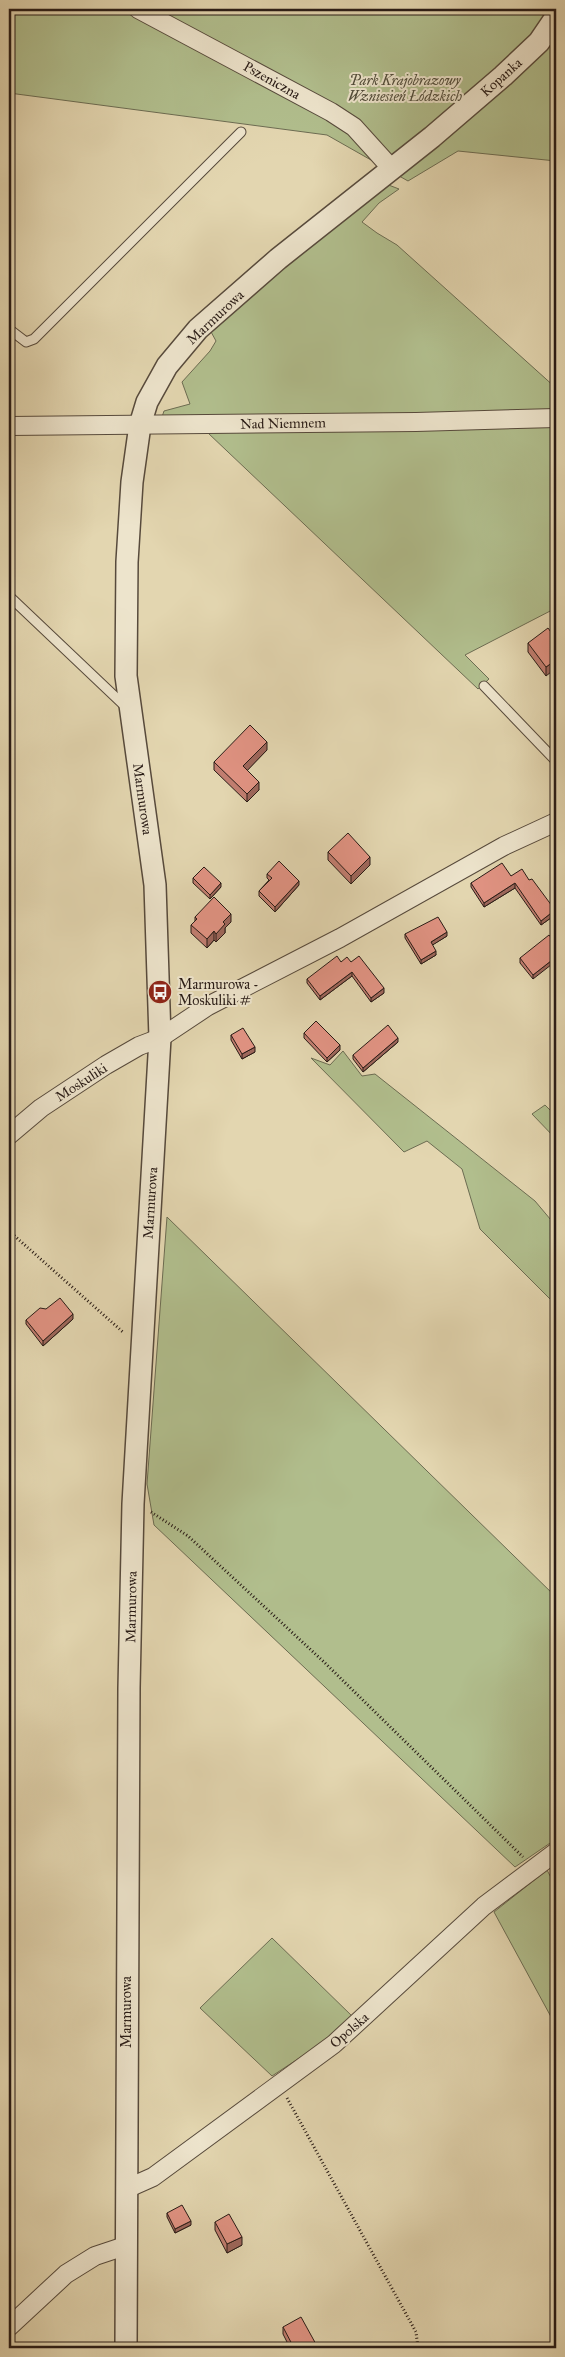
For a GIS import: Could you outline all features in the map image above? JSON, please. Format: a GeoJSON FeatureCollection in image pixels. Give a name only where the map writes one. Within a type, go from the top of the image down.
{"type":"FeatureCollection","features":[{"type":"Feature","properties":{"kind":"street","name":"Pszeniczna"},"geometry":{"type":"LineString","coordinates":[[138,9],[331,112],[354,127],[392,169]]}},
{"type":"Feature","properties":{"kind":"street","name":"Kopanka"},"geometry":{"type":"LineString","coordinates":[[392,169],[503,76],[539,42],[556,17]]}},
{"type":"Feature","properties":{"kind":"street","name":"Marmurowa"},"geometry":{"type":"LineString","coordinates":[[126,2348],[129,1708],[133,1504],[160,1038],[156,886],[126,676],[127,562],[132,482],[140,425],[147,402],[167,366],[198,329],[278,259],[392,169]]}},
{"type":"Feature","properties":{"kind":"street","name":"Nad Niemnem"},"geometry":{"type":"LineString","coordinates":[[9,426],[416,422],[556,418]]}},
{"type":"Feature","properties":{"kind":"street","name":"Moskuliki"},"geometry":{"type":"LineString","coordinates":[[9,1134],[41,1108],[106,1065],[139,1046],[160,1038],[208,1006],[340,938],[504,846],[556,822]]}},
{"type":"Feature","properties":{"kind":"street","name":"Opolska"},"geometry":{"type":"LineString","coordinates":[[126,2189],[153,2177],[334,2044],[484,1906],[556,1852]]}},
{"type":"Feature","properties":{"kind":"street"},"geometry":{"type":"LineString","coordinates":[[9,2327],[66,2274],[94,2256],[125,2246]]}},
{"type":"Feature","properties":{"kind":"lane"},"geometry":{"type":"LineString","coordinates":[[9,329],[26,342],[34,339],[241,132]]}},
{"type":"Feature","properties":{"kind":"lane"},"geometry":{"type":"LineString","coordinates":[[9,596],[131,712]]}},
{"type":"Feature","properties":{"kind":"lane"},"geometry":{"type":"LineString","coordinates":[[484,686],[556,761]]}},
{"type":"Feature","properties":{"kind":"path"},"geometry":{"type":"LineString","coordinates":[[9,1231],[142,1348]]}},
{"type":"Feature","properties":{"kind":"path"},"geometry":{"type":"LineString","coordinates":[[133,1504],[149,1511],[188,1536],[324,1662],[534,1868]]}},
{"type":"Feature","properties":{"kind":"path"},"geometry":{"type":"LineString","coordinates":[[280,2084],[416,2332],[418,2348]]}},
{"type":"Feature","properties":{"kind":"green space","name":"Park Krajobrazowy Wzniesień Łódzkich"},"geometry":{"type":"Polygon","coordinates":[[[9,9],[556,9],[556,161],[458,151],[408,181],[327,135],[9,93],[9,9]]]}},
{"type":"Feature","properties":{"kind":"green space"},"geometry":{"type":"Polygon","coordinates":[[[386,184],[399,189],[379,203],[362,222],[397,245],[556,388],[556,411],[162,417],[164,411],[190,404],[182,382],[210,351],[216,341],[210,330],[266,281],[386,184]]]}},
{"type":"Feature","properties":{"kind":"green space"},"geometry":{"type":"Polygon","coordinates":[[[556,424],[556,608],[465,655],[489,679],[478,689],[208,433],[556,424]]]}},
{"type":"Feature","properties":{"kind":"green space"},"geometry":{"type":"Polygon","coordinates":[[[343,1051],[362,1076],[375,1074],[535,1201],[556,1226],[556,1305],[480,1229],[462,1169],[427,1141],[404,1152],[311,1058],[330,1065],[343,1051]]]}},
{"type":"Feature","properties":{"kind":"green space"},"geometry":{"type":"Polygon","coordinates":[[[545,1105],[556,1116],[556,1139],[532,1114],[545,1105]]]}},
{"type":"Feature","properties":{"kind":"green space"},"geometry":{"type":"Polygon","coordinates":[[[167,1217],[556,1597],[556,1839],[515,1867],[154,1525],[147,1484],[167,1217]]]}},
{"type":"Feature","properties":{"kind":"green space"},"geometry":{"type":"Polygon","coordinates":[[[547,1870],[556,1887],[556,2026],[494,1912],[547,1870]]]}},
{"type":"Feature","properties":{"kind":"green space"},"geometry":{"type":"Polygon","coordinates":[[[272,1938],[353,2017],[313,2049],[272,2076],[200,2008],[272,1938]]]}},
{"type":"Feature","properties":{"kind":"building"},"geometry":{"type":"Polygon","coordinates":[[[548,628],[556,639],[556,660],[546,667],[528,643],[548,628]]]}},
{"type":"Feature","properties":{"kind":"building"},"geometry":{"type":"Polygon","coordinates":[[[250,725],[267,742],[243,766],[259,782],[247,794],[214,762],[250,725]]]}},
{"type":"Feature","properties":{"kind":"building"},"geometry":{"type":"Polygon","coordinates":[[[348,833],[370,857],[351,876],[328,852],[348,833]]]}},
{"type":"Feature","properties":{"kind":"building"},"geometry":{"type":"Polygon","coordinates":[[[279,861],[299,881],[275,907],[259,891],[272,878],[267,874],[279,861]]]}},
{"type":"Feature","properties":{"kind":"building"},"geometry":{"type":"Polygon","coordinates":[[[502,863],[511,876],[522,869],[529,880],[532,879],[555,910],[541,921],[515,883],[484,903],[471,883],[502,863]]]}},
{"type":"Feature","properties":{"kind":"building"},"geometry":{"type":"Polygon","coordinates":[[[204,867],[221,883],[210,895],[193,878],[204,867]]]}},
{"type":"Feature","properties":{"kind":"building"},"geometry":{"type":"Polygon","coordinates":[[[214,897],[231,914],[223,922],[225,924],[216,934],[214,931],[207,939],[191,925],[197,919],[195,917],[214,897]]]}},
{"type":"Feature","properties":{"kind":"building"},"geometry":{"type":"Polygon","coordinates":[[[438,917],[447,932],[431,942],[436,951],[421,960],[405,934],[438,917]]]}},
{"type":"Feature","properties":{"kind":"building"},"geometry":{"type":"Polygon","coordinates":[[[549,935],[556,944],[556,957],[533,975],[520,958],[549,935]]]}},
{"type":"Feature","properties":{"kind":"building"},"geometry":{"type":"Polygon","coordinates":[[[337,956],[341,962],[347,957],[351,962],[359,956],[384,988],[371,998],[352,972],[320,996],[307,979],[337,956]]]}},
{"type":"Feature","properties":{"kind":"building"},"geometry":{"type":"Polygon","coordinates":[[[316,1021],[340,1045],[327,1058],[304,1033],[316,1021]]]}},
{"type":"Feature","properties":{"kind":"building"},"geometry":{"type":"Polygon","coordinates":[[[388,1025],[398,1038],[363,1068],[353,1055],[388,1025]]]}},
{"type":"Feature","properties":{"kind":"building"},"geometry":{"type":"Polygon","coordinates":[[[243,1028],[255,1047],[242,1054],[231,1035],[243,1028]]]}},
{"type":"Feature","properties":{"kind":"building"},"geometry":{"type":"Polygon","coordinates":[[[60,1298],[73,1314],[43,1341],[26,1320],[40,1308],[46,1309],[60,1298]]]}},
{"type":"Feature","properties":{"kind":"building"},"geometry":{"type":"Polygon","coordinates":[[[182,2205],[191,2221],[175,2229],[167,2213],[182,2205]]]}},
{"type":"Feature","properties":{"kind":"building"},"geometry":{"type":"Polygon","coordinates":[[[229,2214],[242,2237],[227,2244],[215,2222],[229,2214]]]}},
{"type":"Feature","properties":{"kind":"building"},"geometry":{"type":"Polygon","coordinates":[[[301,2317],[317,2346],[313,2348],[294,2348],[283,2327],[301,2317]]]}},
{"type":"Feature","properties":{"kind":"place","name":"Marmurowa - Moskuliki #"},"geometry":{"type":"Point","coordinates":[160,992]}}]}
